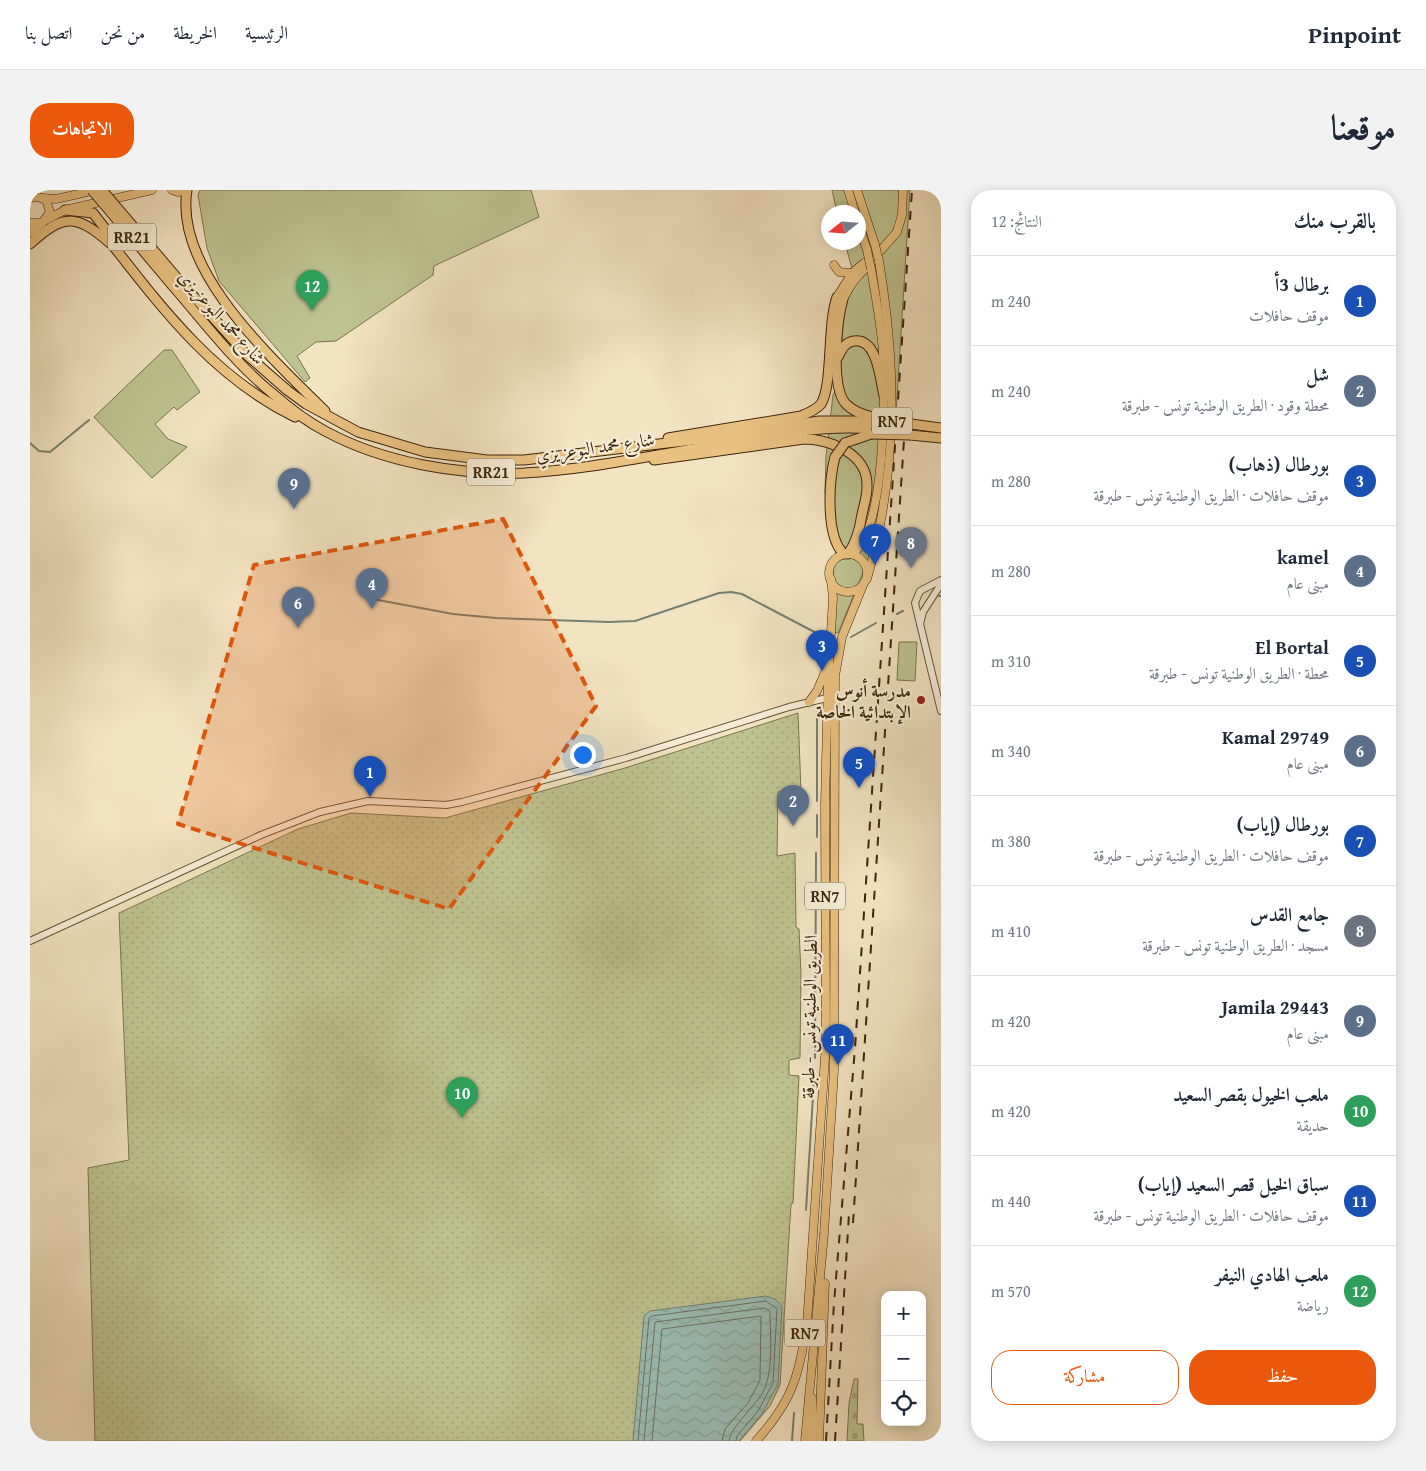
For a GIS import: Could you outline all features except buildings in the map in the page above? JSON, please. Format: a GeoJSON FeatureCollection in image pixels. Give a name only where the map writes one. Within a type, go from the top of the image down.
{"type":"FeatureCollection","features":[{"type":"Feature","properties":{"kind":"highway"},"geometry":{"type":"LineString","coordinates":[[30,197],[34,190]]}},
{"type":"Feature","properties":{"kind":"highway","name":"شارع محمد البوعزيزي"},"geometry":{"type":"LineString","coordinates":[[92,190],[175,282],[272,378],[306,404],[358,432],[382,440],[452,457],[524,460],[701,439],[819,421],[873,426]]}},
{"type":"Feature","properties":{"kind":"highway","name":"شارع محمد البوعزيزي"},"geometry":{"type":"LineString","coordinates":[[102,190],[245,368],[270,392],[324,431],[345,441],[385,455],[446,468],[525,473],[827,428],[873,426]]}},
{"type":"Feature","properties":{"kind":"highway"},"geometry":{"type":"LineString","coordinates":[[187,190],[185,201],[187,218],[197,255],[210,284],[247,329],[332,418]]}},
{"type":"Feature","properties":{"kind":"highway"},"geometry":{"type":"LineString","coordinates":[[65,210],[93,213],[107,231],[110,243]]}},
{"type":"Feature","properties":{"kind":"highway"},"geometry":{"type":"LineString","coordinates":[[30,244],[59,223],[75,220],[91,226],[110,243],[176,325],[224,369],[269,402],[324,431]]}},
{"type":"Feature","properties":{"kind":"highway"},"geometry":{"type":"LineString","coordinates":[[840,298],[837,359],[841,397],[846,404],[873,426],[910,435],[941,438]]}},
{"type":"Feature","properties":{"kind":"highway"},"geometry":{"type":"LineString","coordinates":[[607,450],[699,431],[801,416],[817,408],[824,395],[831,316],[840,298]]}},
{"type":"Feature","properties":{"kind":"highway"},"geometry":{"type":"LineString","coordinates":[[837,359],[842,347],[848,342],[861,341],[867,345],[872,350],[884,396]]}},
{"type":"Feature","properties":{"kind":"highway"},"geometry":{"type":"LineString","coordinates":[[609,462],[669,459],[794,440],[812,439],[831,444],[856,459],[866,476],[866,497],[861,522],[848,554],[836,544],[832,525],[831,490],[836,457],[846,443],[873,426],[911,424],[941,428]]}},
{"type":"Feature","properties":{"kind":"main road"},"geometry":{"type":"LineString","coordinates":[[30,197],[56,199],[96,190]]}},
{"type":"Feature","properties":{"kind":"main road"},"geometry":{"type":"LineString","coordinates":[[30,233],[44,222],[65,210],[152,190]]}},
{"type":"Feature","properties":{"kind":"main road"},"geometry":{"type":"LineString","coordinates":[[172,190],[178,192],[187,190]]}},
{"type":"Feature","properties":{"kind":"main road"},"geometry":{"type":"LineString","coordinates":[[848,190],[853,205]]}},
{"type":"Feature","properties":{"kind":"main road","name":"الطريق الوطنية تونس - طبرقة"},"geometry":{"type":"LineString","coordinates":[[756,1441],[773,1422],[790,1397],[801,1358],[807,1324],[826,1043],[831,697],[842,637],[865,582],[885,501],[893,412],[888,313],[875,245],[857,190]]}},
{"type":"Feature","properties":{"kind":"main road"},"geometry":{"type":"LineString","coordinates":[[840,298],[852,273],[884,244],[893,231],[897,215],[898,190]]}},
{"type":"Feature","properties":{"kind":"main road"},"geometry":{"type":"LineString","coordinates":[[840,298],[887,246],[897,232],[902,215],[903,190]]}},
{"type":"Feature","properties":{"kind":"main road"},"geometry":{"type":"LineString","coordinates":[[42,198],[50,208],[44,222]]}},
{"type":"Feature","properties":{"kind":"main road"},"geometry":{"type":"LineString","coordinates":[[30,223],[44,222]]}},
{"type":"Feature","properties":{"kind":"main road","name":"RN7"},"geometry":{"type":"LineString","coordinates":[[831,579],[829,571],[832,565],[838,558],[861,548],[867,536],[875,502],[883,434],[884,396],[881,332],[866,247]]}},
{"type":"Feature","properties":{"kind":"main road"},"geometry":{"type":"LineString","coordinates":[[834,265],[839,272],[852,273]]}},
{"type":"Feature","properties":{"kind":"main road"},"geometry":{"type":"LineString","coordinates":[[831,579],[836,588],[844,592],[852,592],[865,582],[865,563],[848,554]]}},
{"type":"Feature","properties":{"kind":"main road","name":"الطريق الوطنية تونس - طبرقة"},"geometry":{"type":"LineString","coordinates":[[805,1441],[824,1234],[834,1071],[831,697],[829,663],[833,598],[831,579]]}},
{"type":"Feature","properties":{"kind":"main road"},"geometry":{"type":"LineString","coordinates":[[809,702],[818,691],[829,663]]}},
{"type":"Feature","properties":{"kind":"main road"},"geometry":{"type":"LineString","coordinates":[[819,1441],[825,1279],[824,1234]]}},
{"type":"Feature","properties":{"kind":"main road"},"geometry":{"type":"LineString","coordinates":[[810,1388],[813,1406],[812,1441]]}},
{"type":"Feature","properties":{"kind":"main road"},"geometry":{"type":"LineString","coordinates":[[763,1441],[782,1415],[790,1397]]}},
{"type":"Feature","properties":{"kind":"street"},"geometry":{"type":"LineString","coordinates":[[920,628],[923,612],[941,582]]}},
{"type":"Feature","properties":{"kind":"street"},"geometry":{"type":"LineString","coordinates":[[941,582],[924,588],[918,595],[915,609],[941,711]]}},
{"type":"Feature","properties":{"kind":"street"},"geometry":{"type":"LineString","coordinates":[[30,941],[261,835],[320,812],[352,803],[368,801],[446,805],[462,802],[626,758],[831,697]]}},
{"type":"Feature","properties":{"kind":"highlighted area"},"geometry":{"type":"Polygon","coordinates":[[[503,519],[596,706],[449,909],[178,824],[254,565],[503,519]]]}},
{"type":"Feature","properties":{"kind":"green space"},"geometry":{"type":"Polygon","coordinates":[[[200,190],[531,190],[539,217],[434,266],[433,275],[336,341],[316,342],[297,356],[310,378],[305,382],[219,281],[207,248],[198,195],[200,190]]]}},
{"type":"Feature","properties":{"kind":"green space"},"geometry":{"type":"Polygon","coordinates":[[[832,190],[910,190],[894,445],[887,444],[880,506],[869,558],[838,633],[834,632],[833,575],[836,548],[832,517],[825,493],[826,456],[833,395],[839,383],[844,307],[856,283],[847,250],[866,250],[866,205],[835,205],[832,190]]]}},
{"type":"Feature","properties":{"kind":"green space"},"geometry":{"type":"Polygon","coordinates":[[[164,350],[172,350],[200,392],[177,410],[174,407],[155,424],[168,439],[187,447],[152,478],[94,417],[164,350]]]}},
{"type":"Feature","properties":{"kind":"green space"},"geometry":{"type":"Polygon","coordinates":[[[899,642],[917,642],[915,681],[897,680],[899,642]]]}},
{"type":"Feature","properties":{"kind":"green space"},"geometry":{"type":"Polygon","coordinates":[[[798,713],[801,791],[778,792],[777,856],[795,853],[796,927],[799,929],[801,974],[800,1058],[789,1060],[789,1075],[799,1076],[793,1203],[791,1204],[780,1385],[770,1406],[740,1441],[95,1441],[88,1168],[129,1160],[119,913],[298,829],[351,813],[445,818],[625,768],[798,713]]]}},
{"type":"Feature","properties":{"kind":"green space"},"geometry":{"type":"Polygon","coordinates":[[[854,1379],[858,1379],[857,1424],[863,1424],[864,1441],[847,1441],[849,1403],[854,1379]]]}},
{"type":"Feature","properties":{"kind":"water"},"geometry":{"type":"Polygon","coordinates":[[[766,1296],[775,1299],[782,1306],[778,1384],[762,1414],[739,1441],[633,1441],[644,1316],[650,1311],[766,1296]]]}},
{"type":"Feature","properties":{"kind":"waterway"},"geometry":{"type":"LineString","coordinates":[[30,443],[39,451],[50,452],[89,420]]}},
{"type":"Feature","properties":{"kind":"waterway"},"geometry":{"type":"LineString","coordinates":[[378,600],[453,614],[496,618],[609,622],[635,621],[719,593],[731,592],[742,594],[822,636]]}},
{"type":"Feature","properties":{"kind":"waterway"},"geometry":{"type":"LineString","coordinates":[[897,614],[903,611]]}},
{"type":"Feature","properties":{"kind":"waterway"},"geometry":{"type":"LineString","coordinates":[[851,637],[876,623]]}},
{"type":"Feature","properties":{"kind":"waterway"},"geometry":{"type":"LineString","coordinates":[[817,712],[817,801]]}},
{"type":"Feature","properties":{"kind":"waterway"},"geometry":{"type":"LineString","coordinates":[[817,815],[817,837]]}},
{"type":"Feature","properties":{"kind":"waterway"},"geometry":{"type":"LineString","coordinates":[[815,1058],[816,853]]}},
{"type":"Feature","properties":{"kind":"waterway"},"geometry":{"type":"LineString","coordinates":[[806,1210],[814,1080]]}},
{"type":"Feature","properties":{"kind":"waterway"},"geometry":{"type":"LineString","coordinates":[[792,1441],[794,1413]]}},
{"type":"Feature","properties":{"kind":"railway"},"geometry":{"type":"LineString","coordinates":[[826,1441],[834,1303],[855,1048],[912,190]]}},
{"type":"Feature","properties":{"kind":"railway"},"geometry":{"type":"LineString","coordinates":[[853,1223],[904,440]]}},
{"type":"Feature","properties":{"kind":"railway"},"geometry":{"type":"LineString","coordinates":[[835,1441],[849,1214]]}},
{"type":"Feature","properties":{"kind":"place","name":"ملعب الهادي النيفر"},"geometry":{"type":"Point","coordinates":[312,311]}},
{"type":"Feature","properties":{"kind":"place","name":"Jamila 29443"},"geometry":{"type":"Point","coordinates":[294,509]}},
{"type":"Feature","properties":{"kind":"place","name":"بورطال (إياب)"},"geometry":{"type":"Point","coordinates":[875,565]}},
{"type":"Feature","properties":{"kind":"place","name":"جامع القدس"},"geometry":{"type":"Point","coordinates":[911,568]}},
{"type":"Feature","properties":{"kind":"place","name":"kamel"},"geometry":{"type":"Point","coordinates":[372,609]}},
{"type":"Feature","properties":{"kind":"place","name":"Kamal 29749"},"geometry":{"type":"Point","coordinates":[298,628]}},
{"type":"Feature","properties":{"kind":"place","name":"بورطال (ذهاب)"},"geometry":{"type":"Point","coordinates":[822,671]}},
{"type":"Feature","properties":{"kind":"place","name":"مدرسة أنوس الإبتدائية الخاصة"},"geometry":{"type":"Point","coordinates":[921,700]}},
{"type":"Feature","properties":{"kind":"place","name":"El Bortal"},"geometry":{"type":"Point","coordinates":[859,788]}},
{"type":"Feature","properties":{"kind":"place","name":"برطال 3أ"},"geometry":{"type":"Point","coordinates":[370,797]}},
{"type":"Feature","properties":{"kind":"place","name":"شل"},"geometry":{"type":"Point","coordinates":[793,826]}},
{"type":"Feature","properties":{"kind":"place","name":"سباق الخيل قصر السعيد (إياب)"},"geometry":{"type":"Point","coordinates":[838,1065]}},
{"type":"Feature","properties":{"kind":"place","name":"ملعب الخيول بقصر السعيد"},"geometry":{"type":"Point","coordinates":[462,1118]}}]}
